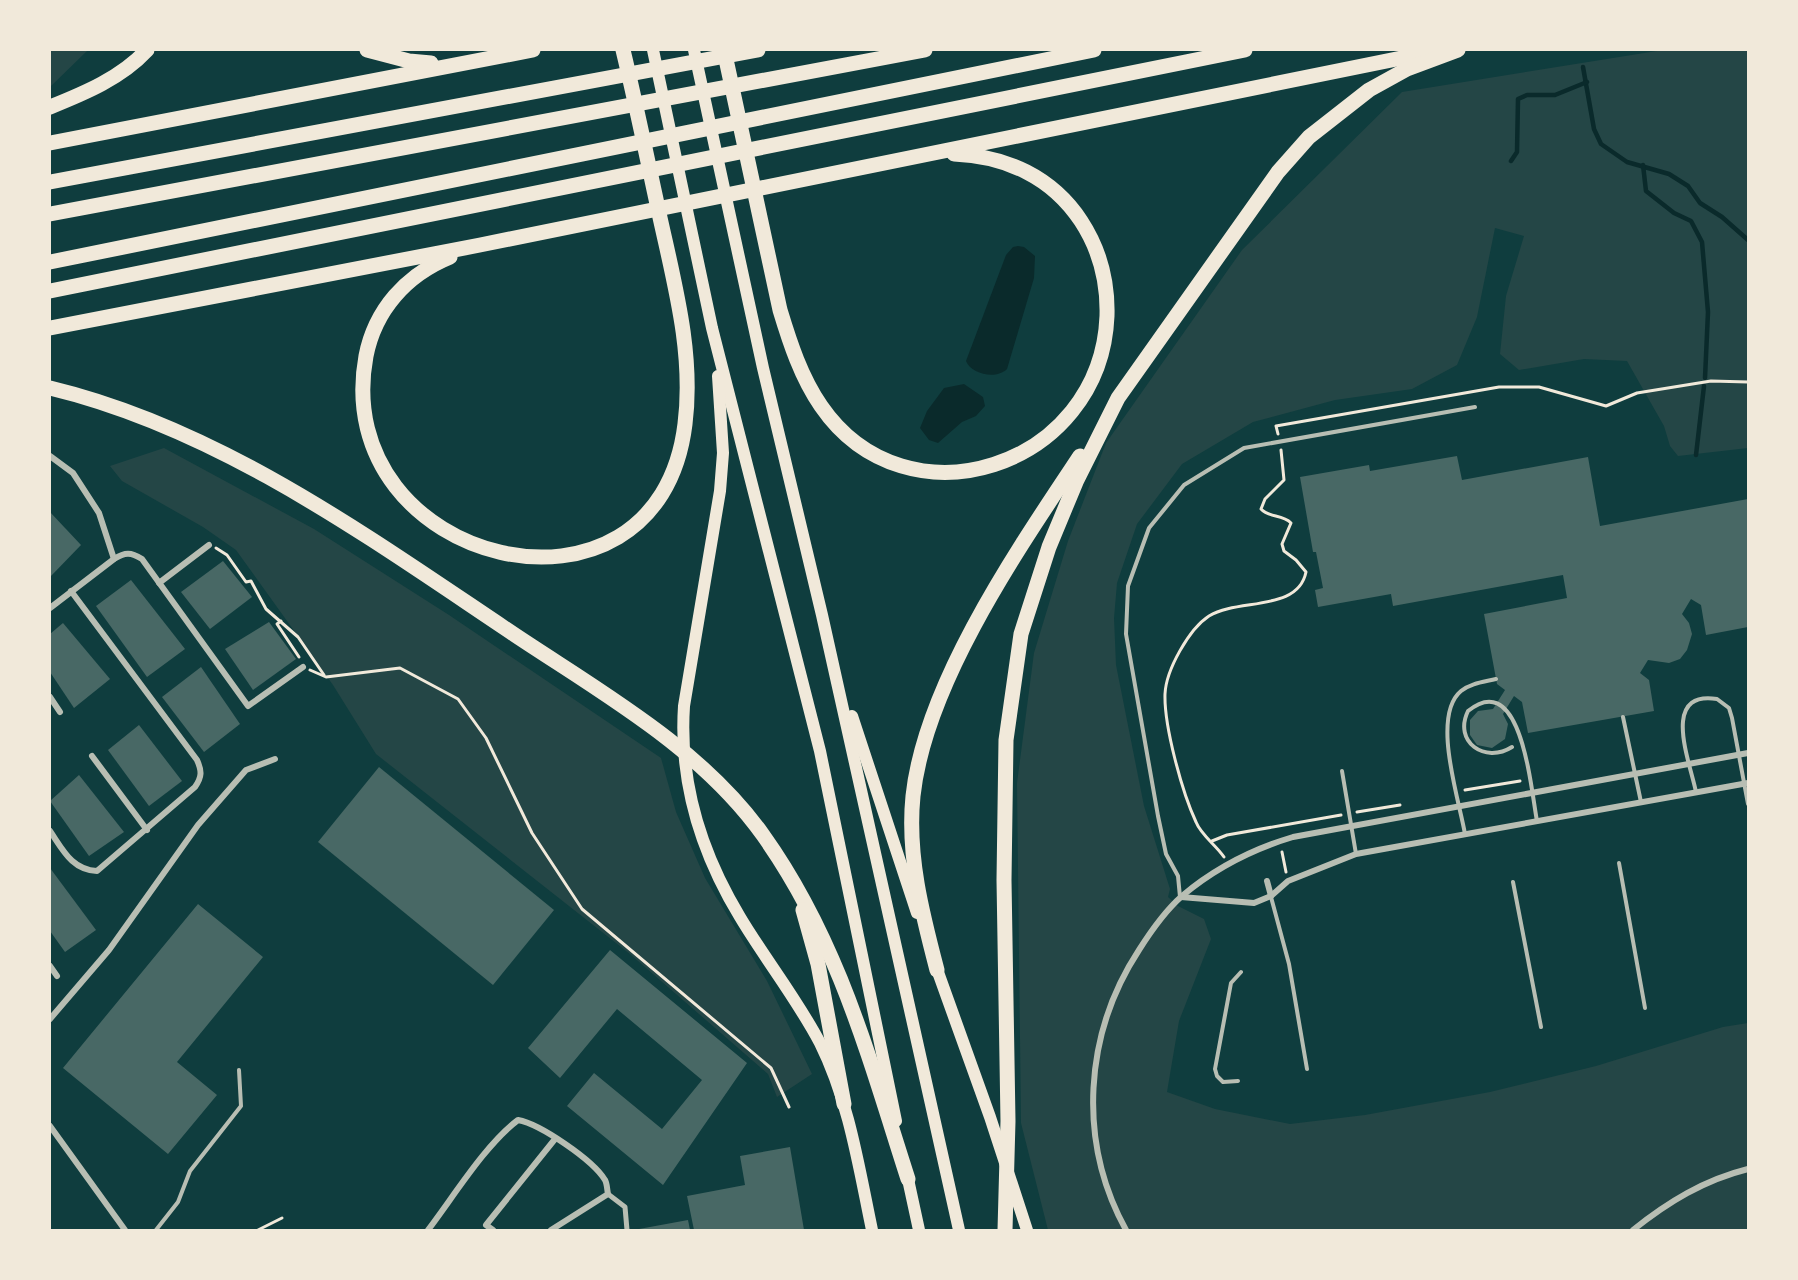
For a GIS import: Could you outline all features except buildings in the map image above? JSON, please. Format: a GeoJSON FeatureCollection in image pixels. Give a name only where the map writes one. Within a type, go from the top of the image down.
{"type":"FeatureCollection","features":[{"type":"Feature","properties":{"kind":"highway"},"geometry":{"type":"LineString","coordinates":[[50,107],[109,81],[136,62],[147,50]]}},
{"type":"Feature","properties":{"kind":"highway"},"geometry":{"type":"LineString","coordinates":[[367,50],[408,61],[457,63],[535,50]]}},
{"type":"Feature","properties":{"kind":"highway"},"geometry":{"type":"LineString","coordinates":[[50,143],[535,50]]}},
{"type":"Feature","properties":{"kind":"highway"},"geometry":{"type":"LineString","coordinates":[[480,245],[424,269],[398,292],[378,320],[369,341],[363,394],[366,421],[378,455],[389,477],[420,513],[465,542],[512,557],[537,559],[563,557],[588,550],[611,540],[634,524],[662,494],[679,456],[687,402],[687,358],[682,325],[623,50]]}},
{"type":"Feature","properties":{"kind":"highway"},"geometry":{"type":"LineString","coordinates":[[724,50],[780,310],[790,345],[821,406],[839,428],[858,444],[885,459],[904,466],[955,472],[998,464],[1042,441],[1063,424],[1088,387],[1099,363],[1106,330],[1107,303],[1100,259],[1090,234],[1074,210],[1057,193],[1018,166],[994,158],[971,155],[948,154],[895,160]]}},
{"type":"Feature","properties":{"kind":"highway"},"geometry":{"type":"LineString","coordinates":[[50,182],[756,50]]}},
{"type":"Feature","properties":{"kind":"highway"},"geometry":{"type":"LineString","coordinates":[[50,214],[925,50]]}},
{"type":"Feature","properties":{"kind":"highway"},"geometry":{"type":"LineString","coordinates":[[50,262],[1094,50]]}},
{"type":"Feature","properties":{"kind":"highway"},"geometry":{"type":"LineString","coordinates":[[50,291],[1245,50]]}},
{"type":"Feature","properties":{"kind":"highway"},"geometry":{"type":"LineString","coordinates":[[50,328],[480,245],[1441,50]]}},
{"type":"Feature","properties":{"kind":"highway"},"geometry":{"type":"LineString","coordinates":[[937,970],[920,903],[912,833],[918,766],[949,676],[1000,583],[1118,398],[1264,191],[1309,137],[1369,90],[1407,69],[1458,50]]}},
{"type":"Feature","properties":{"kind":"highway"},"geometry":{"type":"LineString","coordinates":[[50,388],[90,398],[156,423],[244,465],[427,576],[660,734],[708,772],[762,833],[818,924],[842,977],[908,1179]]}},
{"type":"Feature","properties":{"kind":"highway"},"geometry":{"type":"LineString","coordinates":[[1005,1230],[1008,1121],[1004,778],[1013,677],[1027,612],[1049,547],[1076,482],[1118,398]]}},
{"type":"Feature","properties":{"kind":"highway"},"geometry":{"type":"LineString","coordinates":[[798,893],[818,964],[844,1104]]}},
{"type":"Feature","properties":{"kind":"main road"},"geometry":{"type":"LineString","coordinates":[[653,50],[712,328],[820,751],[919,1230]]}},
{"type":"Feature","properties":{"kind":"main road"},"geometry":{"type":"LineString","coordinates":[[694,50],[763,368],[822,615],[958,1230]]}},
{"type":"Feature","properties":{"kind":"main road"},"geometry":{"type":"LineString","coordinates":[[712,328],[723,453],[714,535],[684,706],[682,744],[687,788],[704,844],[719,880],[820,1043],[844,1104],[872,1230]]}},
{"type":"Feature","properties":{"kind":"main road"},"geometry":{"type":"LineString","coordinates":[[822,615],[876,794],[990,1117],[1027,1230]]}},
{"type":"Feature","properties":{"kind":"street"},"geometry":{"type":"LineString","coordinates":[[50,456],[73,473],[99,513],[114,559]]}},
{"type":"Feature","properties":{"kind":"street"},"geometry":{"type":"LineString","coordinates":[[159,583],[208,545]]}},
{"type":"Feature","properties":{"kind":"street"},"geometry":{"type":"LineString","coordinates":[[50,608],[114,559],[124,553],[134,554],[142,559],[248,706],[303,667]]}},
{"type":"Feature","properties":{"kind":"street"},"geometry":{"type":"LineString","coordinates":[[50,831],[72,862],[84,870],[97,871],[195,788],[201,779],[202,769],[71,591]]}},
{"type":"Feature","properties":{"kind":"street"},"geometry":{"type":"LineString","coordinates":[[50,697],[60,712]]}},
{"type":"Feature","properties":{"kind":"street"},"geometry":{"type":"LineString","coordinates":[[1126,1230],[1109,1193],[1094,1131],[1092,1107],[1096,1050],[1104,1022],[1129,965],[1146,939],[1180,897],[1228,864],[1280,841],[1351,825],[1749,753]]}},
{"type":"Feature","properties":{"kind":"street"},"geometry":{"type":"LineString","coordinates":[[92,756],[147,830]]}},
{"type":"Feature","properties":{"kind":"street"},"geometry":{"type":"LineString","coordinates":[[50,1019],[109,950],[198,825],[246,770],[275,759]]}},
{"type":"Feature","properties":{"kind":"street"},"geometry":{"type":"LineString","coordinates":[[1180,897],[1254,903],[1271,896],[1288,881],[1356,854],[1747,783]]}},
{"type":"Feature","properties":{"kind":"street"},"geometry":{"type":"LineString","coordinates":[[1267,881],[1271,896]]}},
{"type":"Feature","properties":{"kind":"street"},"geometry":{"type":"LineString","coordinates":[[50,966],[57,976]]}},
{"type":"Feature","properties":{"kind":"street"},"geometry":{"type":"LineString","coordinates":[[428,1230],[484,1154],[506,1129],[518,1120],[531,1122],[582,1158],[605,1180],[608,1194],[625,1207],[627,1230]]}},
{"type":"Feature","properties":{"kind":"street"},"geometry":{"type":"LineString","coordinates":[[50,1126],[125,1230]]}},
{"type":"Feature","properties":{"kind":"street"},"geometry":{"type":"LineString","coordinates":[[492,1230],[486,1225],[555,1139]]}},
{"type":"Feature","properties":{"kind":"street"},"geometry":{"type":"LineString","coordinates":[[1633,1230],[1687,1193],[1724,1175],[1749,1169]]}},
{"type":"Feature","properties":{"kind":"street"},"geometry":{"type":"LineString","coordinates":[[550,1230],[608,1194]]}},
{"type":"Feature","properties":{"kind":"lane"},"geometry":{"type":"LineString","coordinates":[[1180,897],[1178,876],[1166,854],[1158,816],[1126,633],[1128,586],[1149,528],[1184,485],[1244,448],[1475,407]]}},
{"type":"Feature","properties":{"kind":"lane"},"geometry":{"type":"LineString","coordinates":[[1465,834],[1446,735],[1448,711],[1459,692],[1468,686],[1496,679]]}},
{"type":"Feature","properties":{"kind":"lane"},"geometry":{"type":"LineString","coordinates":[[1696,792],[1682,718],[1688,704],[1696,700],[1718,699],[1729,708],[1747,783],[1749,804]]}},
{"type":"Feature","properties":{"kind":"lane"},"geometry":{"type":"LineString","coordinates":[[1512,747],[1492,754],[1475,750],[1465,736],[1463,728],[1468,711],[1484,701],[1493,701],[1503,706],[1512,715],[1521,739],[1537,821]]}},
{"type":"Feature","properties":{"kind":"lane"},"geometry":{"type":"LineString","coordinates":[[1623,717],[1641,802]]}},
{"type":"Feature","properties":{"kind":"lane"},"geometry":{"type":"LineString","coordinates":[[1342,771],[1356,854]]}},
{"type":"Feature","properties":{"kind":"lane"},"geometry":{"type":"LineString","coordinates":[[1618,863],[1645,1008]]}},
{"type":"Feature","properties":{"kind":"lane"},"geometry":{"type":"LineString","coordinates":[[1513,882],[1541,1026]]}},
{"type":"Feature","properties":{"kind":"lane"},"geometry":{"type":"LineString","coordinates":[[1271,896],[1289,964],[1308,1069]]}},
{"type":"Feature","properties":{"kind":"lane"},"geometry":{"type":"LineString","coordinates":[[1238,1082],[1223,1082],[1217,1076],[1215,1069],[1231,983],[1241,972]]}},
{"type":"Feature","properties":{"kind":"lane"},"geometry":{"type":"LineString","coordinates":[[156,1230],[178,1202],[190,1171],[241,1106],[239,1070]]}},
{"type":"Feature","properties":{"kind":"path"},"geometry":{"type":"LineString","coordinates":[[1228,864],[1212,841],[1196,824],[1173,751],[1165,692],[1180,647],[1209,616],[1241,605],[1288,597],[1304,584],[1306,572],[1284,551],[1282,544],[1291,523],[1285,517],[1265,514],[1261,509],[1264,500],[1284,480],[1276,426],[1499,387],[1539,387],[1606,406],[1636,393],[1711,381],[1749,382]]}},
{"type":"Feature","properties":{"kind":"path"},"geometry":{"type":"LineString","coordinates":[[208,545],[227,555],[246,582],[251,581],[259,600],[298,637],[326,677]]}},
{"type":"Feature","properties":{"kind":"path"},"geometry":{"type":"LineString","coordinates":[[281,621],[277,624],[297,652],[303,667],[326,677],[400,668],[458,699],[486,738],[532,833],[582,909],[771,1068],[789,1107]]}},
{"type":"Feature","properties":{"kind":"path"},"geometry":{"type":"LineString","coordinates":[[1457,791],[1528,779]]}},
{"type":"Feature","properties":{"kind":"path"},"geometry":{"type":"LineString","coordinates":[[1212,841],[1227,835],[1406,804]]}},
{"type":"Feature","properties":{"kind":"path"},"geometry":{"type":"LineString","coordinates":[[1276,827],[1288,881]]}},
{"type":"Feature","properties":{"kind":"path"},"geometry":{"type":"LineString","coordinates":[[258,1230],[282,1218]]}},
{"type":"Feature","properties":{"kind":"shaded area"},"geometry":{"type":"Polygon","coordinates":[[[50,50],[88,50],[50,87],[50,50]]]}},
{"type":"Feature","properties":{"kind":"shaded area"},"geometry":{"type":"Polygon","coordinates":[[[1663,50],[1748,50],[1748,448],[1678,456],[1670,446],[1664,426],[1627,361],[1584,359],[1519,370],[1500,354],[1506,296],[1524,236],[1495,228],[1477,317],[1457,365],[1412,389],[1335,400],[1253,422],[1182,464],[1137,524],[1117,583],[1114,618],[1116,665],[1144,806],[1170,889],[1168,897],[1178,906],[1204,919],[1211,939],[1179,1021],[1167,1092],[1215,1109],[1290,1124],[1365,1115],[1490,1092],[1596,1066],[1723,1027],[1748,1023],[1748,1230],[1048,1230],[1021,1123],[1017,783],[1034,653],[1068,541],[1106,443],[1242,250],[1402,92],[1663,50]]]}},
{"type":"Feature","properties":{"kind":"shaded area"},"geometry":{"type":"Polygon","coordinates":[[[1013,247],[1024,247],[1035,256],[1034,278],[1007,369],[997,374],[984,374],[973,369],[966,361],[1006,255],[1013,247]]]}},
{"type":"Feature","properties":{"kind":"shaded area"},"geometry":{"type":"Polygon","coordinates":[[[964,384],[983,397],[985,406],[976,416],[962,422],[938,443],[929,440],[920,428],[927,411],[944,388],[964,384]]]}},
{"type":"Feature","properties":{"kind":"shaded area"},"geometry":{"type":"Polygon","coordinates":[[[164,448],[314,529],[449,615],[661,758],[676,812],[705,878],[767,981],[812,1074],[777,1097],[768,1074],[630,954],[376,754],[333,685],[236,550],[203,527],[122,481],[110,466],[164,448]]]}},
{"type":"Feature","properties":{"kind":"waterway"},"geometry":{"type":"LineString","coordinates":[[1583,67],[1594,129],[1601,144],[1627,162],[1669,174],[1688,186],[1700,203],[1722,217],[1748,240]]}},
{"type":"Feature","properties":{"kind":"waterway"},"geometry":{"type":"LineString","coordinates":[[1511,161],[1517,152],[1518,99],[1527,95],[1555,95],[1587,82]]}},
{"type":"Feature","properties":{"kind":"waterway"},"geometry":{"type":"LineString","coordinates":[[1643,165],[1646,191],[1674,213],[1691,221],[1702,242],[1708,312],[1705,378]]}},
{"type":"Feature","properties":{"kind":"waterway"},"geometry":{"type":"LineString","coordinates":[[1696,455],[1704,386]]}}]}
